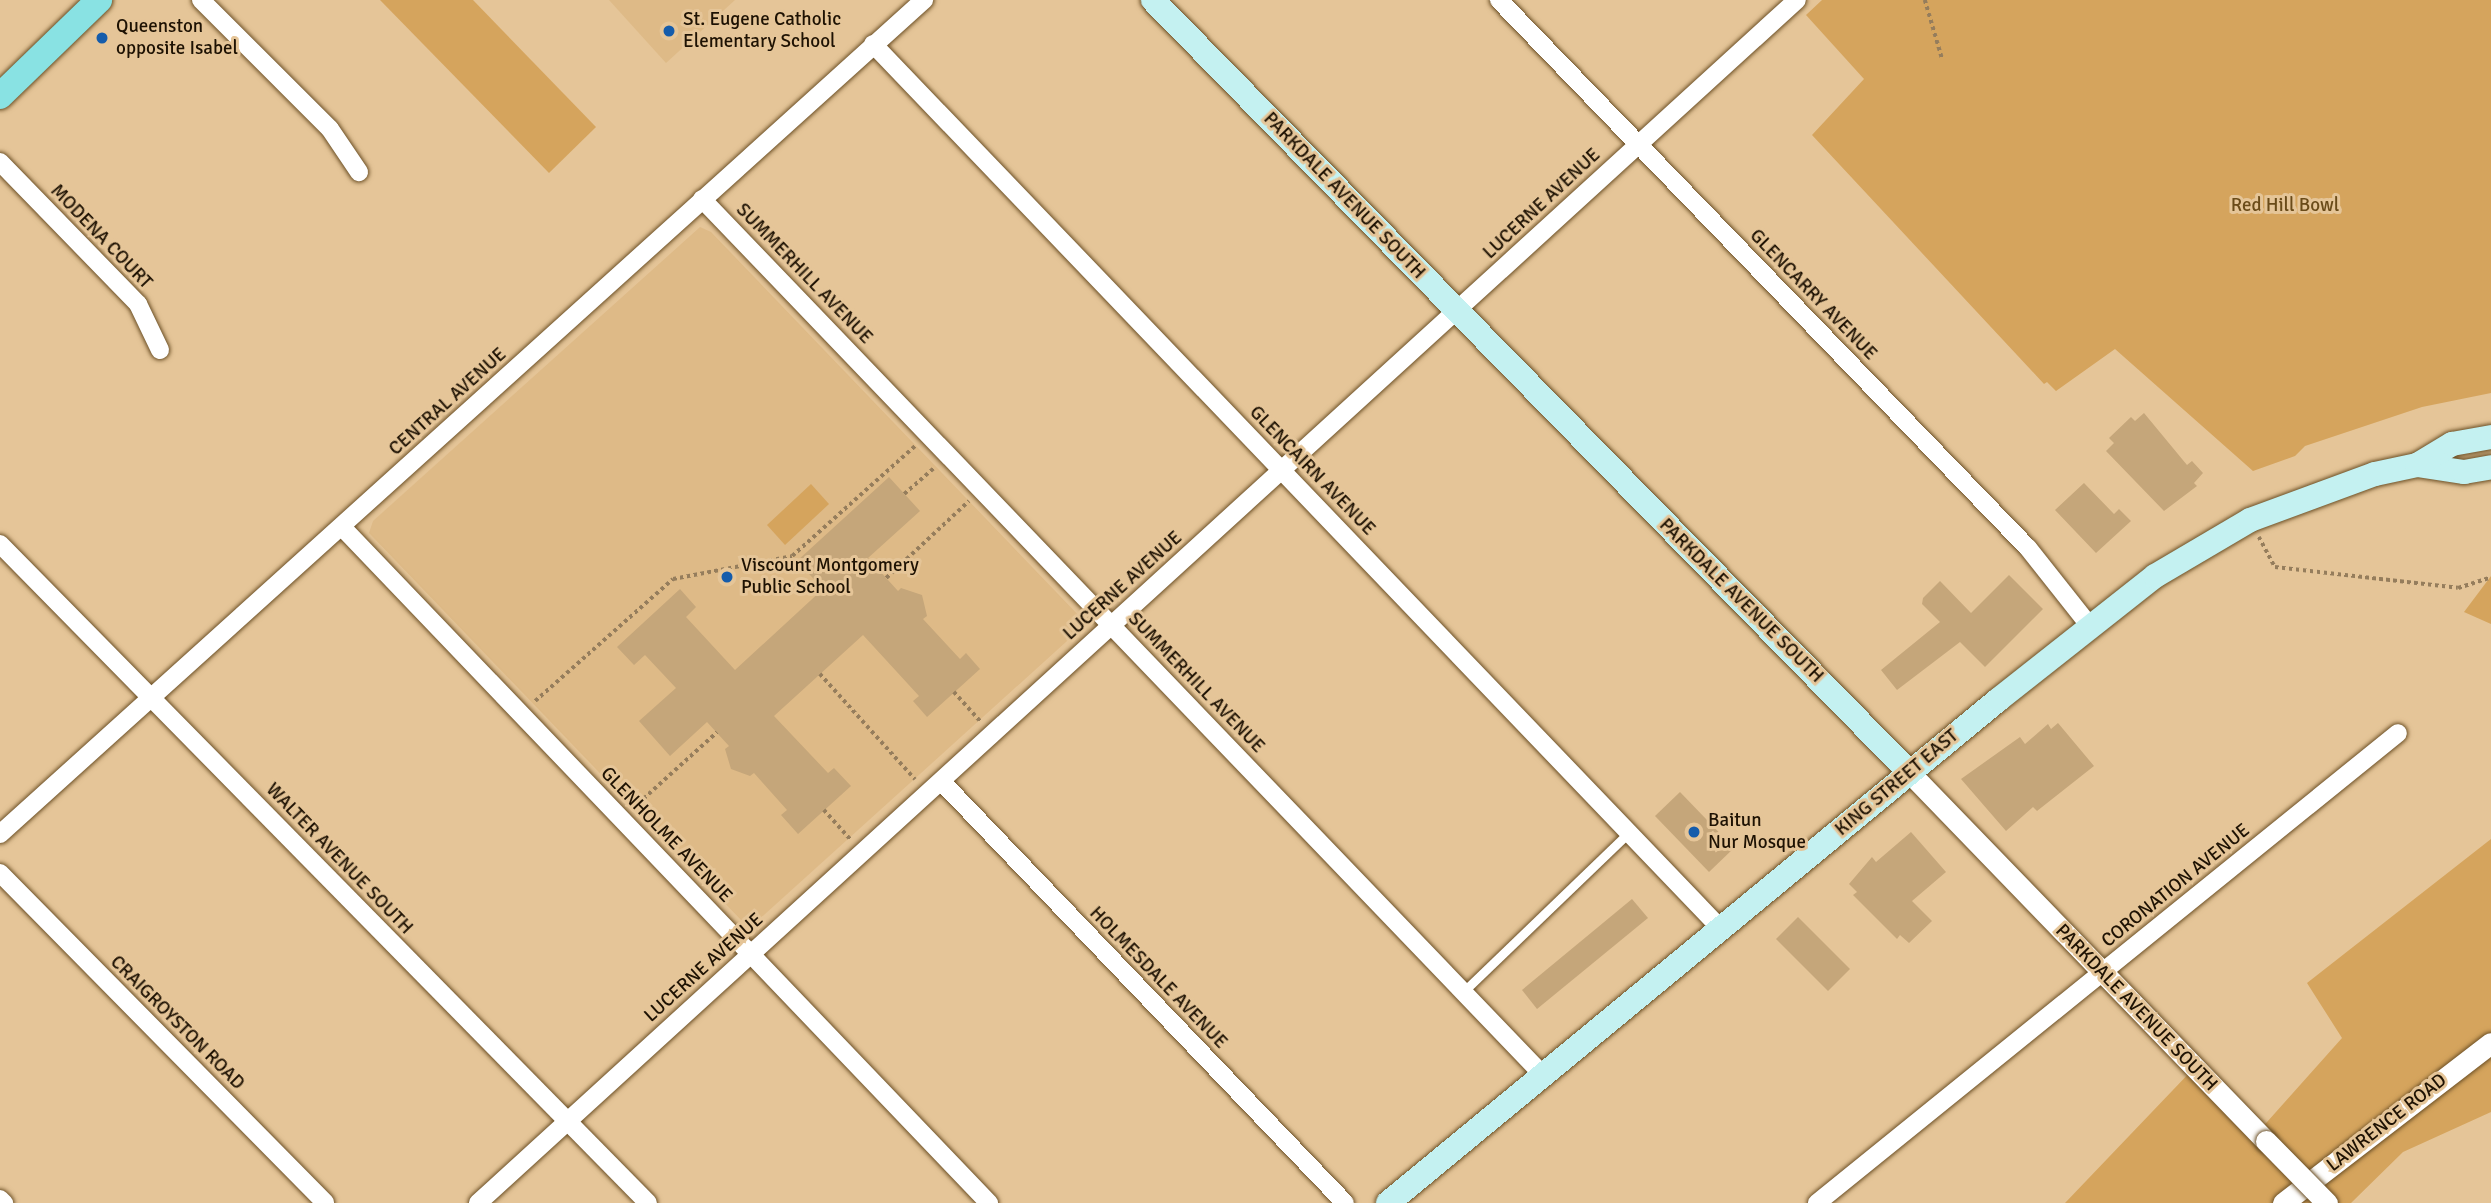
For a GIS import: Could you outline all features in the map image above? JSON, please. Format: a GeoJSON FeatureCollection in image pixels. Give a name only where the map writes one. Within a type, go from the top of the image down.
{"type":"FeatureCollection","features":[{"type":"Feature","properties":{"kind":"main road"},"geometry":{"type":"LineString","coordinates":[[0,96],[99,0]]}},
{"type":"Feature","properties":{"kind":"main road","name":"PARKDALE AVENUE SOUTH"},"geometry":{"type":"LineString","coordinates":[[1153,0],[1909,772]]}},
{"type":"Feature","properties":{"kind":"main road","name":"KING STREET EAST"},"geometry":{"type":"LineString","coordinates":[[1388,1203],[1909,772],[2089,625],[2155,576],[2250,520],[2375,474],[2417,465],[2452,444],[2491,437]]}},
{"type":"Feature","properties":{"kind":"main road","name":"KING STREET EAST"},"geometry":{"type":"LineString","coordinates":[[2417,465],[2464,472],[2491,467]]}},
{"type":"Feature","properties":{"kind":"street"},"geometry":{"type":"LineString","coordinates":[[201,0],[330,129],[359,172]]}},
{"type":"Feature","properties":{"kind":"street","name":"CENTRAL AVENUE"},"geometry":{"type":"LineString","coordinates":[[0,834],[924,0]]}},
{"type":"Feature","properties":{"kind":"street","name":"GLENCARRY AVENUE"},"geometry":{"type":"LineString","coordinates":[[1499,0],[2028,548],[2089,625]]}},
{"type":"Feature","properties":{"kind":"street","name":"LUCERNE AVENUE"},"geometry":{"type":"LineString","coordinates":[[478,1203],[1797,0]]}},
{"type":"Feature","properties":{"kind":"street","name":"GLENCAIRN AVENUE"},"geometry":{"type":"LineString","coordinates":[[873,44],[1721,929]]}},
{"type":"Feature","properties":{"kind":"street","name":"MODENA COURT"},"geometry":{"type":"LineString","coordinates":[[0,162],[138,304],[160,350]]}},
{"type":"Feature","properties":{"kind":"street","name":"SUMMERHILL AVENUE"},"geometry":{"type":"LineString","coordinates":[[702,199],[1544,1076]]}},
{"type":"Feature","properties":{"kind":"street","name":"GLENHOLME AVENUE"},"geometry":{"type":"LineString","coordinates":[[342,527],[989,1203]]}},
{"type":"Feature","properties":{"kind":"street","name":"WALTER AVENUE SOUTH"},"geometry":{"type":"LineString","coordinates":[[0,544],[648,1203]]}},
{"type":"Feature","properties":{"kind":"street","name":"CORONATION AVENUE"},"geometry":{"type":"LineString","coordinates":[[1817,1203],[2398,733]]}},
{"type":"Feature","properties":{"kind":"street","name":"PARKDALE AVENUE SOUTH"},"geometry":{"type":"LineString","coordinates":[[1909,772],[2101,974],[2327,1203]]}},
{"type":"Feature","properties":{"kind":"street","name":"HOLMESDALE AVENUE"},"geometry":{"type":"LineString","coordinates":[[935,787],[1345,1203]]}},
{"type":"Feature","properties":{"kind":"street","name":"CRAIGROYSTON ROAD"},"geometry":{"type":"LineString","coordinates":[[0,873],[325,1203]]}},
{"type":"Feature","properties":{"kind":"street","name":"LAWRENCE ROAD"},"geometry":{"type":"LineString","coordinates":[[2283,1203],[2491,1043]]}},
{"type":"Feature","properties":{"kind":"street"},"geometry":{"type":"LineString","coordinates":[[0,1199],[4,1203]]}},
{"type":"Feature","properties":{"kind":"lane"},"geometry":{"type":"LineString","coordinates":[[1463,992],[1629,832]]}},
{"type":"Feature","properties":{"kind":"path"},"geometry":{"type":"LineString","coordinates":[[1925,0],[1942,58]]}},
{"type":"Feature","properties":{"kind":"path"},"geometry":{"type":"LineString","coordinates":[[520,714],[673,579],[792,556],[928,434]]}},
{"type":"Feature","properties":{"kind":"path"},"geometry":{"type":"LineString","coordinates":[[904,494],[949,455]]}},
{"type":"Feature","properties":{"kind":"path"},"geometry":{"type":"LineString","coordinates":[[886,578],[982,489]]}},
{"type":"Feature","properties":{"kind":"path"},"geometry":{"type":"LineString","coordinates":[[2250,520],[2275,568],[2458,588],[2491,577]]}},
{"type":"Feature","properties":{"kind":"path"},"geometry":{"type":"LineString","coordinates":[[820,674],[935,787]]}},
{"type":"Feature","properties":{"kind":"path"},"geometry":{"type":"LineString","coordinates":[[954,692],[992,734]]}},
{"type":"Feature","properties":{"kind":"path"},"geometry":{"type":"LineString","coordinates":[[622,819],[717,732]]}},
{"type":"Feature","properties":{"kind":"path"},"geometry":{"type":"LineString","coordinates":[[824,810],[863,853]]}},
{"type":"Feature","properties":{"kind":"shaded area","name":"St. Eugene Catholic Elementary School"},"geometry":{"type":"Polygon","coordinates":[[[609,0],[735,0],[666,63],[609,0]]]}},
{"type":"Feature","properties":{"kind":"shaded area","name":"Viscount Montgomery Public School"},"geometry":{"type":"Polygon","coordinates":[[[700,227],[711,232],[1082,619],[1077,632],[753,925],[742,921],[369,533],[373,521],[700,227]]]}},
{"type":"Feature","properties":{"kind":"green space"},"geometry":{"type":"Polygon","coordinates":[[[380,0],[473,0],[596,127],[549,173],[380,0]]]}},
{"type":"Feature","properties":{"kind":"green space","name":"Red Hill Bowl"},"geometry":{"type":"Polygon","coordinates":[[[1822,0],[2491,0],[2491,393],[2422,407],[2305,446],[2295,456],[2253,471],[2115,349],[2056,391],[2047,382],[2044,384],[1812,135],[1864,79],[1806,15],[1822,0]]]}},
{"type":"Feature","properties":{"kind":"green space"},"geometry":{"type":"Polygon","coordinates":[[[811,484],[829,504],[785,545],[767,525],[811,484]]]}},
{"type":"Feature","properties":{"kind":"green space"},"geometry":{"type":"Polygon","coordinates":[[[2491,576],[2491,624],[2464,612],[2491,576]]]}},
{"type":"Feature","properties":{"kind":"green space"},"geometry":{"type":"Polygon","coordinates":[[[2491,839],[2491,1112],[2403,1152],[2351,1203],[2065,1203],[2194,1068],[2259,1131],[2342,1038],[2307,983],[2491,839]]]}},
{"type":"Feature","properties":{"kind":"building"},"geometry":{"type":"Polygon","coordinates":[[[2144,413],[2187,465],[2192,461],[2203,473],[2194,483],[2197,486],[2164,511],[2106,451],[2114,443],[2109,438],[2131,417],[2135,421],[2144,413]]]}},
{"type":"Feature","properties":{"kind":"building"},"geometry":{"type":"Polygon","coordinates":[[[889,477],[920,511],[868,558],[898,591],[901,588],[922,595],[927,616],[923,619],[960,659],[966,653],[980,669],[927,717],[913,701],[919,696],[863,635],[774,716],[828,773],[834,768],[851,786],[798,834],[781,815],[787,810],[754,773],[750,776],[731,769],[725,749],[729,746],[707,722],[670,756],[639,721],[676,688],[645,655],[634,665],[617,647],[680,589],[696,607],[686,617],[735,670],[823,589],[797,561],[889,477]]]}},
{"type":"Feature","properties":{"kind":"building"},"geometry":{"type":"Polygon","coordinates":[[[2084,483],[2114,514],[2119,509],[2131,521],[2096,553],[2055,510],[2084,483]]]}},
{"type":"Feature","properties":{"kind":"building"},"geometry":{"type":"Polygon","coordinates":[[[2009,575],[2043,609],[1985,667],[1960,642],[1897,690],[1881,670],[1940,622],[1922,604],[1923,598],[1940,581],[1971,613],[2009,575]]]}},
{"type":"Feature","properties":{"kind":"building"},"geometry":{"type":"Polygon","coordinates":[[[2058,723],[2094,766],[2037,811],[2033,807],[2006,831],[1961,779],[2020,737],[2025,744],[2048,724],[2051,729],[2058,723]]]}},
{"type":"Feature","properties":{"kind":"building","name":"Baitun Nur Mosque"},"geometry":{"type":"Polygon","coordinates":[[[1680,792],[1734,848],[1709,872],[1655,816],[1680,792]]]}},
{"type":"Feature","properties":{"kind":"building"},"geometry":{"type":"Polygon","coordinates":[[[1911,832],[1946,872],[1912,901],[1932,921],[1909,943],[1900,935],[1897,939],[1853,895],[1857,892],[1849,884],[1872,857],[1876,862],[1911,832]]]}},
{"type":"Feature","properties":{"kind":"building"},"geometry":{"type":"Polygon","coordinates":[[[1632,899],[1648,918],[1537,1009],[1522,990],[1632,899]]]}},
{"type":"Feature","properties":{"kind":"building"},"geometry":{"type":"Polygon","coordinates":[[[1798,917],[1850,969],[1828,991],[1776,939],[1798,917]]]}},
{"type":"Feature","properties":{"kind":"place","name":"St. Eugene Catholic Elementary School"},"geometry":{"type":"Point","coordinates":[669,31]}},
{"type":"Feature","properties":{"kind":"place","name":"Queenston opposite Isabel"},"geometry":{"type":"Point","coordinates":[102,38]}},
{"type":"Feature","properties":{"kind":"place","name":"Viscount Montgomery Public School"},"geometry":{"type":"Point","coordinates":[727,577]}},
{"type":"Feature","properties":{"kind":"place","name":"Baitun Nur Mosque"},"geometry":{"type":"Point","coordinates":[1694,832]}}]}
